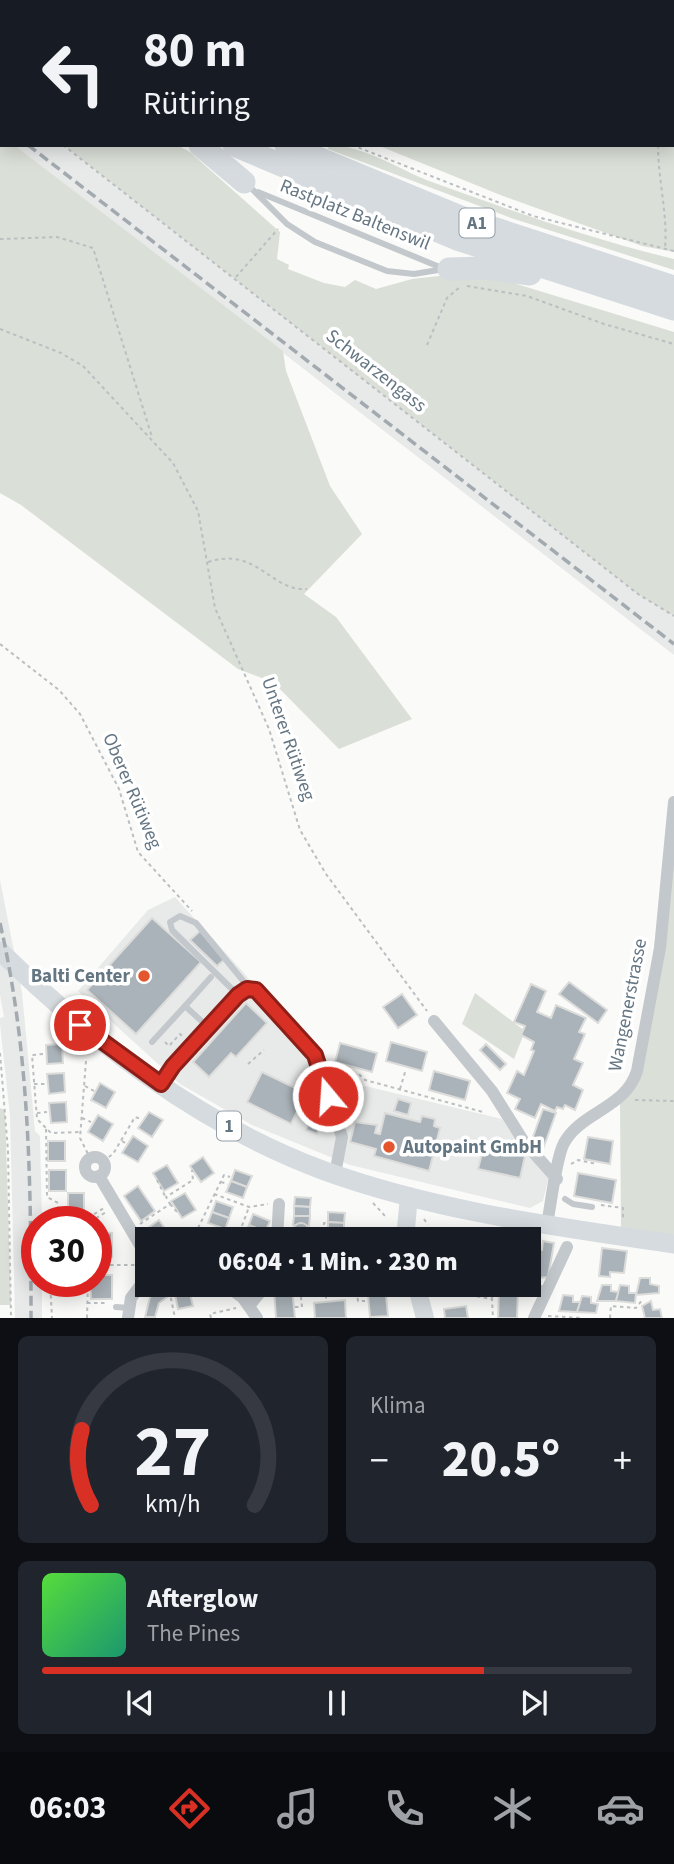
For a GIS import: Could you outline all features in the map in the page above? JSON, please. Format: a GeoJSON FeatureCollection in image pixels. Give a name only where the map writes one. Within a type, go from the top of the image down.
{"type":"FeatureCollection","features":[{"type":"Feature","properties":{"kind":"highway"},"geometry":{"type":"LineString","coordinates":[[202,147],[249,186]]}},
{"type":"Feature","properties":{"kind":"highway","name":"A1"},"geometry":{"type":"LineString","coordinates":[[239,147],[404,218],[571,278],[674,309]]}},
{"type":"Feature","properties":{"kind":"highway","name":"A1"},"geometry":{"type":"LineString","coordinates":[[303,148],[465,219],[674,287]]}},
{"type":"Feature","properties":{"kind":"highway","name":"A1"},"geometry":{"type":"LineString","coordinates":[[447,269],[484,268],[571,278]]}},
{"type":"Feature","properties":{"kind":"main road","name":"1"},"geometry":{"type":"LineString","coordinates":[[0,951],[80,1025],[161,1084],[253,1138],[335,1174],[409,1196],[547,1224],[674,1244]]}},
{"type":"Feature","properties":{"kind":"main road"},"geometry":{"type":"LineString","coordinates":[[406,1227],[409,1196]]}},
{"type":"Feature","properties":{"kind":"main road"},"geometry":{"type":"LineString","coordinates":[[420,1297],[425,1318]]}},
{"type":"Feature","properties":{"kind":"street","name":"Wangenerstrasse"},"geometry":{"type":"LineString","coordinates":[[547,1224],[562,1149],[570,1136],[620,1100],[631,1087],[637,1071],[660,948],[674,802]]}},
{"type":"Feature","properties":{"kind":"street"},"geometry":{"type":"LineString","coordinates":[[161,1084],[208,1027],[244,993],[263,996],[311,1049],[343,1145],[335,1174]]}},
{"type":"Feature","properties":{"kind":"street"},"geometry":{"type":"LineString","coordinates":[[434,1021],[492,1091],[524,1142],[557,1179]]}},
{"type":"Feature","properties":{"kind":"street"},"geometry":{"type":"LineString","coordinates":[[96,1159],[104,1170],[99,1176],[91,1177],[85,1171],[85,1163],[96,1159]]}},
{"type":"Feature","properties":{"kind":"street"},"geometry":{"type":"LineString","coordinates":[[99,1176],[135,1237]]}},
{"type":"Feature","properties":{"kind":"street"},"geometry":{"type":"LineString","coordinates":[[278,1227],[279,1205]]}},
{"type":"Feature","properties":{"kind":"street"},"geometry":{"type":"LineString","coordinates":[[535,1316],[567,1247]]}},
{"type":"Feature","properties":{"kind":"street"},"geometry":{"type":"LineString","coordinates":[[124,1311],[135,1290]]}},
{"type":"Feature","properties":{"kind":"street"},"geometry":{"type":"LineString","coordinates":[[239,1297],[257,1318]]}},
{"type":"Feature","properties":{"kind":"street"},"geometry":{"type":"LineString","coordinates":[[248,1305],[255,1297]]}},
{"type":"Feature","properties":{"kind":"lane","name":"Rastplatz Baltenswil"},"geometry":{"type":"LineString","coordinates":[[249,186],[298,232],[375,267],[405,274],[447,269]]}},
{"type":"Feature","properties":{"kind":"lane","name":"Rastplatz Baltenswil"},"geometry":{"type":"LineString","coordinates":[[249,186],[447,269]]}},
{"type":"Feature","properties":{"kind":"lane"},"geometry":{"type":"LineString","coordinates":[[180,916],[196,923],[228,960],[244,993],[213,974],[173,930],[170,922],[174,918],[180,916]]}},
{"type":"Feature","properties":{"kind":"lane"},"geometry":{"type":"LineString","coordinates":[[152,1042],[228,960]]}},
{"type":"Feature","properties":{"kind":"lane"},"geometry":{"type":"LineString","coordinates":[[185,1006],[208,1027]]}},
{"type":"Feature","properties":{"kind":"lane"},"geometry":{"type":"LineString","coordinates":[[565,1199],[573,1204],[596,1206]]}},
{"type":"Feature","properties":{"kind":"lane"},"geometry":{"type":"LineString","coordinates":[[541,1288],[549,1289]]}},
{"type":"Feature","properties":{"kind":"path","name":"Schwarzengass"},"geometry":{"type":"LineString","coordinates":[[66,147],[638,594],[674,616]]}},
{"type":"Feature","properties":{"kind":"path"},"geometry":{"type":"LineString","coordinates":[[357,147],[533,216],[674,251]]}},
{"type":"Feature","properties":{"kind":"path"},"geometry":{"type":"LineString","coordinates":[[658,147],[665,249]]}},
{"type":"Feature","properties":{"kind":"path"},"geometry":{"type":"LineString","coordinates":[[236,278],[279,228]]}},
{"type":"Feature","properties":{"kind":"path"},"geometry":{"type":"LineString","coordinates":[[0,239],[57,237],[93,248],[152,438]]}},
{"type":"Feature","properties":{"kind":"path"},"geometry":{"type":"LineString","coordinates":[[427,345],[447,298],[463,285],[527,296],[604,324],[674,344]]}},
{"type":"Feature","properties":{"kind":"path","name":"Unterer Rütiweg"},"geometry":{"type":"LineString","coordinates":[[0,328],[76,361],[167,455],[191,496],[201,522],[215,608],[260,705],[287,797],[306,844],[434,1021]]}},
{"type":"Feature","properties":{"kind":"path"},"geometry":{"type":"LineString","coordinates":[[207,562],[238,558],[296,588],[307,589]]}},
{"type":"Feature","properties":{"kind":"path","name":"Oberer Rütiweg"},"geometry":{"type":"LineString","coordinates":[[0,644],[47,680],[80,714],[119,789],[138,852],[200,920]]}},
{"type":"Feature","properties":{"kind":"path"},"geometry":{"type":"LineString","coordinates":[[158,1036],[169,1046],[180,1034],[192,1045]]}},
{"type":"Feature","properties":{"kind":"path"},"geometry":{"type":"LineString","coordinates":[[248,1064],[264,1051]]}},
{"type":"Feature","properties":{"kind":"path"},"geometry":{"type":"LineString","coordinates":[[0,1052],[5,1110],[11,1318]]}},
{"type":"Feature","properties":{"kind":"path"},"geometry":{"type":"LineString","coordinates":[[43,1054],[32,1055],[37,1119],[51,1133],[80,1132]]}},
{"type":"Feature","properties":{"kind":"path"},"geometry":{"type":"LineString","coordinates":[[86,1061],[80,1138],[96,1159],[113,1154],[135,1117],[142,1119]]}},
{"type":"Feature","properties":{"kind":"path"},"geometry":{"type":"LineString","coordinates":[[400,1090],[406,1069]]}},
{"type":"Feature","properties":{"kind":"path"},"geometry":{"type":"LineString","coordinates":[[328,1096],[358,1073],[365,1080],[483,1112]]}},
{"type":"Feature","properties":{"kind":"path"},"geometry":{"type":"LineString","coordinates":[[34,1084],[46,1084]]}},
{"type":"Feature","properties":{"kind":"path"},"geometry":{"type":"LineString","coordinates":[[84,1086],[94,1091]]}},
{"type":"Feature","properties":{"kind":"path"},"geometry":{"type":"LineString","coordinates":[[620,1100],[674,1101]]}},
{"type":"Feature","properties":{"kind":"path"},"geometry":{"type":"LineString","coordinates":[[0,1108],[5,1110]]}},
{"type":"Feature","properties":{"kind":"path"},"geometry":{"type":"LineString","coordinates":[[36,1113],[47,1112]]}},
{"type":"Feature","properties":{"kind":"path"},"geometry":{"type":"LineString","coordinates":[[81,1118],[91,1122]]}},
{"type":"Feature","properties":{"kind":"path"},"geometry":{"type":"LineString","coordinates":[[46,1129],[47,1197],[58,1203],[59,1219],[86,1219],[115,1204]]}},
{"type":"Feature","properties":{"kind":"path"},"geometry":{"type":"LineString","coordinates":[[121,1140],[127,1144]]}},
{"type":"Feature","properties":{"kind":"path"},"geometry":{"type":"LineString","coordinates":[[567,1166],[578,1160],[597,1164]]}},
{"type":"Feature","properties":{"kind":"path"},"geometry":{"type":"LineString","coordinates":[[166,1197],[195,1177],[192,1170]]}},
{"type":"Feature","properties":{"kind":"path"},"geometry":{"type":"LineString","coordinates":[[196,1227],[224,1175],[230,1177]]}},
{"type":"Feature","properties":{"kind":"path"},"geometry":{"type":"LineString","coordinates":[[157,1180],[170,1205],[177,1212]]}},
{"type":"Feature","properties":{"kind":"path"},"geometry":{"type":"LineString","coordinates":[[220,1181],[228,1184]]}},
{"type":"Feature","properties":{"kind":"path"},"geometry":{"type":"LineString","coordinates":[[213,1193],[249,1207],[259,1203],[279,1205]]}},
{"type":"Feature","properties":{"kind":"path"},"geometry":{"type":"LineString","coordinates":[[131,1230],[170,1205]]}},
{"type":"Feature","properties":{"kind":"path"},"geometry":{"type":"LineString","coordinates":[[207,1206],[212,1208]]}},
{"type":"Feature","properties":{"kind":"path"},"geometry":{"type":"LineString","coordinates":[[596,1206],[622,1208],[623,1226]]}},
{"type":"Feature","properties":{"kind":"path"},"geometry":{"type":"LineString","coordinates":[[243,1227],[249,1207]]}},
{"type":"Feature","properties":{"kind":"path"},"geometry":{"type":"LineString","coordinates":[[384,1212],[386,1217]]}},
{"type":"Feature","properties":{"kind":"path"},"geometry":{"type":"LineString","coordinates":[[204,1213],[209,1214]]}},
{"type":"Feature","properties":{"kind":"path"},"geometry":{"type":"LineString","coordinates":[[424,1219],[429,1225]]}},
{"type":"Feature","properties":{"kind":"path"},"geometry":{"type":"LineString","coordinates":[[324,1227],[324,1223],[327,1223]]}},
{"type":"Feature","properties":{"kind":"path"},"geometry":{"type":"LineString","coordinates":[[112,1265],[135,1265]]}},
{"type":"Feature","properties":{"kind":"path"},"geometry":{"type":"LineString","coordinates":[[51,1297],[52,1318]]}},
{"type":"Feature","properties":{"kind":"path"},"geometry":{"type":"LineString","coordinates":[[88,1297],[88,1318]]}},
{"type":"Feature","properties":{"kind":"path"},"geometry":{"type":"LineString","coordinates":[[173,1297],[175,1318]]}},
{"type":"Feature","properties":{"kind":"path"},"geometry":{"type":"LineString","coordinates":[[295,1307],[302,1307],[301,1297]]}},
{"type":"Feature","properties":{"kind":"path"},"geometry":{"type":"LineString","coordinates":[[326,1301],[327,1297]]}},
{"type":"Feature","properties":{"kind":"path"},"geometry":{"type":"LineString","coordinates":[[357,1297],[358,1301],[365,1301]]}},
{"type":"Feature","properties":{"kind":"path"},"geometry":{"type":"LineString","coordinates":[[484,1297],[492,1299],[493,1318]]}},
{"type":"Feature","properties":{"kind":"path"},"geometry":{"type":"LineString","coordinates":[[610,1318],[611,1306],[636,1308],[642,1300]]}},
{"type":"Feature","properties":{"kind":"path"},"geometry":{"type":"LineString","coordinates":[[211,1318],[210,1314],[248,1305]]}},
{"type":"Feature","properties":{"kind":"path"},"geometry":{"type":"LineString","coordinates":[[535,1316],[582,1318]]}},
{"type":"Feature","properties":{"kind":"shaded area"},"geometry":{"type":"Polygon","coordinates":[[[0,147],[17,147],[283,351],[286,371],[330,486],[362,534],[304,594],[336,617],[412,719],[339,749],[273,682],[238,669],[21,505],[0,493],[0,147]]]}},
{"type":"Feature","properties":{"kind":"shaded area"},"geometry":{"type":"Polygon","coordinates":[[[17,147],[65,147],[638,594],[674,616],[674,655],[17,147]]]}},
{"type":"Feature","properties":{"kind":"shaded area"},"geometry":{"type":"Polygon","coordinates":[[[66,147],[181,147],[190,152],[280,232],[277,259],[289,265],[288,269],[324,283],[345,287],[355,280],[376,289],[412,279],[456,274],[510,282],[674,332],[674,616],[638,594],[66,147]]]}},
{"type":"Feature","properties":{"kind":"shaded area"},"geometry":{"type":"Polygon","coordinates":[[[382,147],[674,147],[674,252],[642,246],[503,196],[382,147]]]}},
{"type":"Feature","properties":{"kind":"shaded area"},"geometry":{"type":"Polygon","coordinates":[[[328,149],[355,149],[429,181],[551,223],[674,259],[674,270],[511,218],[328,149]]]}},
{"type":"Feature","properties":{"kind":"shaded area"},"geometry":{"type":"Polygon","coordinates":[[[674,802],[674,1235],[621,1228],[620,1100],[637,1071],[674,802]]]}},
{"type":"Feature","properties":{"kind":"shaded area"},"geometry":{"type":"Polygon","coordinates":[[[0,880],[22,992],[35,1131],[40,1136],[42,1206],[21,1206],[21,1297],[42,1297],[42,1318],[15,1318],[10,1116],[0,1024],[0,1018],[4,1017],[0,995],[0,880]]]}},
{"type":"Feature","properties":{"kind":"shaded area"},"geometry":{"type":"Polygon","coordinates":[[[175,897],[244,973],[308,1053],[339,1103],[365,1086],[502,1119],[523,1151],[549,1176],[543,1201],[530,1208],[350,1165],[252,1125],[180,1084],[78,991],[148,910],[175,897]]]}},
{"type":"Feature","properties":{"kind":"shaded area"},"geometry":{"type":"Polygon","coordinates":[[[475,993],[525,1031],[514,1059],[462,1024],[475,993]]]}},
{"type":"Feature","properties":{"kind":"shaded area"},"geometry":{"type":"Polygon","coordinates":[[[0,1108],[5,1110],[11,1305],[0,1305],[0,1108]]]}},
{"type":"Feature","properties":{"kind":"building","name":"Balti Center"},"geometry":{"type":"Polygon","coordinates":[[[152,918],[201,962],[136,1034],[87,990],[152,918]]]}},
{"type":"Feature","properties":{"kind":"building"},"geometry":{"type":"Polygon","coordinates":[[[200,931],[225,959],[217,966],[190,940],[200,931]]]}},
{"type":"Feature","properties":{"kind":"building"},"geometry":{"type":"Polygon","coordinates":[[[569,982],[607,1010],[598,1023],[559,994],[569,982]]]}},
{"type":"Feature","properties":{"kind":"building"},"geometry":{"type":"Polygon","coordinates":[[[531,984],[546,991],[537,1012],[551,1018],[556,1005],[586,1018],[579,1032],[585,1034],[574,1059],[583,1063],[573,1085],[583,1090],[575,1110],[565,1105],[563,1109],[557,1107],[555,1111],[541,1104],[535,1118],[515,1109],[520,1099],[507,1093],[517,1071],[524,1075],[534,1051],[531,1050],[534,1042],[521,1035],[525,1026],[514,1022],[531,984]]]}},
{"type":"Feature","properties":{"kind":"building"},"geometry":{"type":"Polygon","coordinates":[[[402,994],[417,1015],[398,1028],[383,1007],[402,994]]]}},
{"type":"Feature","properties":{"kind":"building"},"geometry":{"type":"Polygon","coordinates":[[[246,1003],[267,1023],[236,1057],[231,1053],[209,1077],[193,1062],[246,1003]]]}},
{"type":"Feature","properties":{"kind":"building"},"geometry":{"type":"Polygon","coordinates":[[[391,1042],[427,1052],[422,1071],[386,1061],[391,1042]]]}},
{"type":"Feature","properties":{"kind":"building"},"geometry":{"type":"Polygon","coordinates":[[[340,1043],[377,1053],[372,1072],[335,1062],[340,1043]]]}},
{"type":"Feature","properties":{"kind":"building"},"geometry":{"type":"Polygon","coordinates":[[[62,1044],[63,1063],[47,1064],[46,1045],[62,1044]]]}},
{"type":"Feature","properties":{"kind":"building"},"geometry":{"type":"Polygon","coordinates":[[[486,1044],[506,1064],[500,1070],[480,1050],[486,1044]]]}},
{"type":"Feature","properties":{"kind":"building"},"geometry":{"type":"Polygon","coordinates":[[[434,1071],[470,1081],[465,1100],[429,1090],[434,1071]]]}},
{"type":"Feature","properties":{"kind":"building"},"geometry":{"type":"Polygon","coordinates":[[[262,1072],[306,1093],[291,1124],[247,1102],[262,1072]]]}},
{"type":"Feature","properties":{"kind":"building"},"geometry":{"type":"Polygon","coordinates":[[[64,1073],[65,1092],[49,1094],[47,1074],[64,1073]]]}},
{"type":"Feature","properties":{"kind":"building"},"geometry":{"type":"Polygon","coordinates":[[[100,1083],[115,1092],[106,1108],[91,1100],[100,1083]]]}},
{"type":"Feature","properties":{"kind":"building"},"geometry":{"type":"Polygon","coordinates":[[[398,1099],[411,1103],[408,1115],[394,1111],[398,1099]]]}},
{"type":"Feature","properties":{"kind":"building"},"geometry":{"type":"Polygon","coordinates":[[[66,1102],[67,1122],[51,1123],[49,1103],[66,1102]]]}},
{"type":"Feature","properties":{"kind":"building"},"geometry":{"type":"Polygon","coordinates":[[[543,1109],[556,1113],[543,1149],[530,1145],[543,1109]]]}},
{"type":"Feature","properties":{"kind":"building"},"geometry":{"type":"Polygon","coordinates":[[[149,1112],[163,1120],[152,1137],[138,1128],[149,1112]]]}},
{"type":"Feature","properties":{"kind":"building"},"geometry":{"type":"Polygon","coordinates":[[[385,1113],[420,1122],[422,1116],[435,1119],[434,1126],[440,1128],[429,1171],[374,1156],[376,1149],[350,1142],[355,1122],[377,1125],[375,1133],[380,1134],[385,1113]]]}},
{"type":"Feature","properties":{"kind":"building"},"geometry":{"type":"Polygon","coordinates":[[[98,1115],[113,1124],[103,1141],[88,1132],[98,1115]]]}},
{"type":"Feature","properties":{"kind":"building"},"geometry":{"type":"Polygon","coordinates":[[[312,1115],[323,1120],[317,1134],[306,1130],[312,1115]]]}},
{"type":"Feature","properties":{"kind":"building"},"geometry":{"type":"Polygon","coordinates":[[[133,1136],[148,1146],[138,1162],[122,1153],[133,1136]]]}},
{"type":"Feature","properties":{"kind":"building"},"geometry":{"type":"Polygon","coordinates":[[[588,1137],[613,1141],[610,1164],[584,1159],[588,1137]]]}},
{"type":"Feature","properties":{"kind":"building"},"geometry":{"type":"Polygon","coordinates":[[[48,1141],[65,1141],[65,1161],[48,1161],[48,1141]]]}},
{"type":"Feature","properties":{"kind":"building"},"geometry":{"type":"Polygon","coordinates":[[[484,1146],[525,1156],[520,1178],[478,1169],[484,1146]]]}},
{"type":"Feature","properties":{"kind":"building"},"geometry":{"type":"Polygon","coordinates":[[[203,1157],[214,1173],[201,1182],[190,1166],[203,1157]]]}},
{"type":"Feature","properties":{"kind":"building"},"geometry":{"type":"Polygon","coordinates":[[[167,1165],[178,1183],[164,1191],[153,1173],[167,1165]]]}},
{"type":"Feature","properties":{"kind":"building"},"geometry":{"type":"Polygon","coordinates":[[[49,1170],[66,1170],[66,1191],[49,1191],[49,1170]]]}},
{"type":"Feature","properties":{"kind":"building"},"geometry":{"type":"Polygon","coordinates":[[[235,1170],[252,1176],[247,1187],[231,1181],[235,1170]]]}},
{"type":"Feature","properties":{"kind":"building"},"geometry":{"type":"Polygon","coordinates":[[[578,1173],[616,1180],[612,1203],[574,1196],[578,1173]]]}},
{"type":"Feature","properties":{"kind":"building"},"geometry":{"type":"Polygon","coordinates":[[[231,1181],[247,1187],[243,1198],[226,1192],[231,1181]]]}},
{"type":"Feature","properties":{"kind":"building"},"geometry":{"type":"Polygon","coordinates":[[[138,1186],[155,1211],[141,1221],[124,1196],[138,1186]]]}},
{"type":"Feature","properties":{"kind":"building"},"geometry":{"type":"Polygon","coordinates":[[[68,1193],[84,1193],[84,1206],[68,1206],[68,1193]]]}},
{"type":"Feature","properties":{"kind":"building"},"geometry":{"type":"Polygon","coordinates":[[[185,1193],[196,1210],[182,1218],[171,1201],[185,1193]]]}},
{"type":"Feature","properties":{"kind":"building"},"geometry":{"type":"Polygon","coordinates":[[[295,1197],[311,1198],[310,1207],[294,1206],[295,1197]]]}},
{"type":"Feature","properties":{"kind":"building"},"geometry":{"type":"Polygon","coordinates":[[[216,1201],[233,1207],[229,1218],[212,1212],[216,1201]]]}},
{"type":"Feature","properties":{"kind":"building"},"geometry":{"type":"Polygon","coordinates":[[[294,1206],[310,1207],[310,1216],[294,1216],[294,1206]]]}},
{"type":"Feature","properties":{"kind":"building"},"geometry":{"type":"Polygon","coordinates":[[[212,1212],[229,1218],[226,1227],[208,1223],[212,1212]]]}},
{"type":"Feature","properties":{"kind":"building"},"geometry":{"type":"Polygon","coordinates":[[[328,1212],[345,1213],[344,1223],[328,1222],[328,1212]]]}},
{"type":"Feature","properties":{"kind":"building"},"geometry":{"type":"Polygon","coordinates":[[[253,1214],[270,1221],[267,1227],[249,1225],[253,1214]]]}},
{"type":"Feature","properties":{"kind":"building"},"geometry":{"type":"Polygon","coordinates":[[[294,1216],[310,1216],[309,1226],[293,1225],[294,1216]]]}},
{"type":"Feature","properties":{"kind":"building"},"geometry":{"type":"Polygon","coordinates":[[[159,1220],[164,1227],[149,1227],[159,1220]]]}},
{"type":"Feature","properties":{"kind":"building"},"geometry":{"type":"Polygon","coordinates":[[[328,1222],[344,1223],[344,1227],[328,1227],[328,1222]]]}},
{"type":"Feature","properties":{"kind":"building"},"geometry":{"type":"Polygon","coordinates":[[[543,1241],[554,1243],[548,1277],[541,1278],[541,1250],[543,1241]]]}},
{"type":"Feature","properties":{"kind":"building"},"geometry":{"type":"Polygon","coordinates":[[[602,1248],[627,1251],[624,1273],[610,1272],[610,1277],[599,1276],[602,1248]]]}},
{"type":"Feature","properties":{"kind":"building"},"geometry":{"type":"Polygon","coordinates":[[[640,1278],[650,1278],[650,1284],[659,1286],[659,1293],[636,1295],[640,1278]]]}},
{"type":"Feature","properties":{"kind":"building"},"geometry":{"type":"Polygon","coordinates":[[[602,1285],[611,1285],[611,1291],[619,1292],[616,1301],[597,1301],[602,1285]]]}},
{"type":"Feature","properties":{"kind":"building"},"geometry":{"type":"Polygon","coordinates":[[[620,1285],[629,1286],[629,1293],[636,1293],[635,1303],[616,1301],[620,1285]]]}},
{"type":"Feature","properties":{"kind":"building"},"geometry":{"type":"Polygon","coordinates":[[[563,1295],[573,1296],[573,1302],[581,1302],[577,1312],[559,1311],[563,1295]]]}},
{"type":"Feature","properties":{"kind":"building"},"geometry":{"type":"Polygon","coordinates":[[[582,1296],[591,1297],[591,1303],[598,1304],[596,1313],[577,1312],[582,1296]]]}},
{"type":"Feature","properties":{"kind":"building"},"geometry":{"type":"Polygon","coordinates":[[[91,1297],[112,1297],[112,1299],[91,1297]]]}},
{"type":"Feature","properties":{"kind":"building"},"geometry":{"type":"Polygon","coordinates":[[[150,1297],[167,1297],[159,1303],[155,1317],[145,1317],[150,1297]]]}},
{"type":"Feature","properties":{"kind":"building"},"geometry":{"type":"Polygon","coordinates":[[[176,1297],[191,1297],[193,1306],[178,1309],[176,1297]]]}},
{"type":"Feature","properties":{"kind":"building"},"geometry":{"type":"Polygon","coordinates":[[[274,1297],[293,1297],[295,1318],[276,1318],[274,1297]]]}},
{"type":"Feature","properties":{"kind":"building"},"geometry":{"type":"Polygon","coordinates":[[[368,1297],[386,1297],[388,1316],[370,1317],[368,1297]]]}},
{"type":"Feature","properties":{"kind":"building"},"geometry":{"type":"Polygon","coordinates":[[[499,1297],[518,1297],[517,1318],[498,1318],[499,1297]]]}},
{"type":"Feature","properties":{"kind":"building"},"geometry":{"type":"Polygon","coordinates":[[[345,1300],[346,1318],[315,1318],[314,1303],[345,1300]]]}},
{"type":"Feature","properties":{"kind":"building"},"geometry":{"type":"Polygon","coordinates":[[[651,1301],[653,1310],[660,1309],[662,1318],[645,1318],[642,1306],[651,1301]]]}},
{"type":"Feature","properties":{"kind":"building"},"geometry":{"type":"Polygon","coordinates":[[[466,1306],[468,1318],[445,1318],[444,1309],[466,1306]]]}},
{"type":"Feature","properties":{"kind":"railway"},"geometry":{"type":"LineString","coordinates":[[31,147],[674,644]]}},
{"type":"Feature","properties":{"kind":"railway"},"geometry":{"type":"LineString","coordinates":[[0,923],[17,1021],[27,1119],[31,1318]]}},
{"type":"Feature","properties":{"kind":"place","name":"Balti Center"},"geometry":{"type":"Point","coordinates":[144,976]}},
{"type":"Feature","properties":{"kind":"place","name":"Autopaint GmbH"},"geometry":{"type":"Point","coordinates":[389,1147]}},
{"type":"Feature","properties":{"kind":"route"},"geometry":{"type":"LineString","coordinates":[[80,1025],[161,1084],[173,1066],[238,995],[247,989],[256,990],[315,1055],[328,1096]]}}]}
